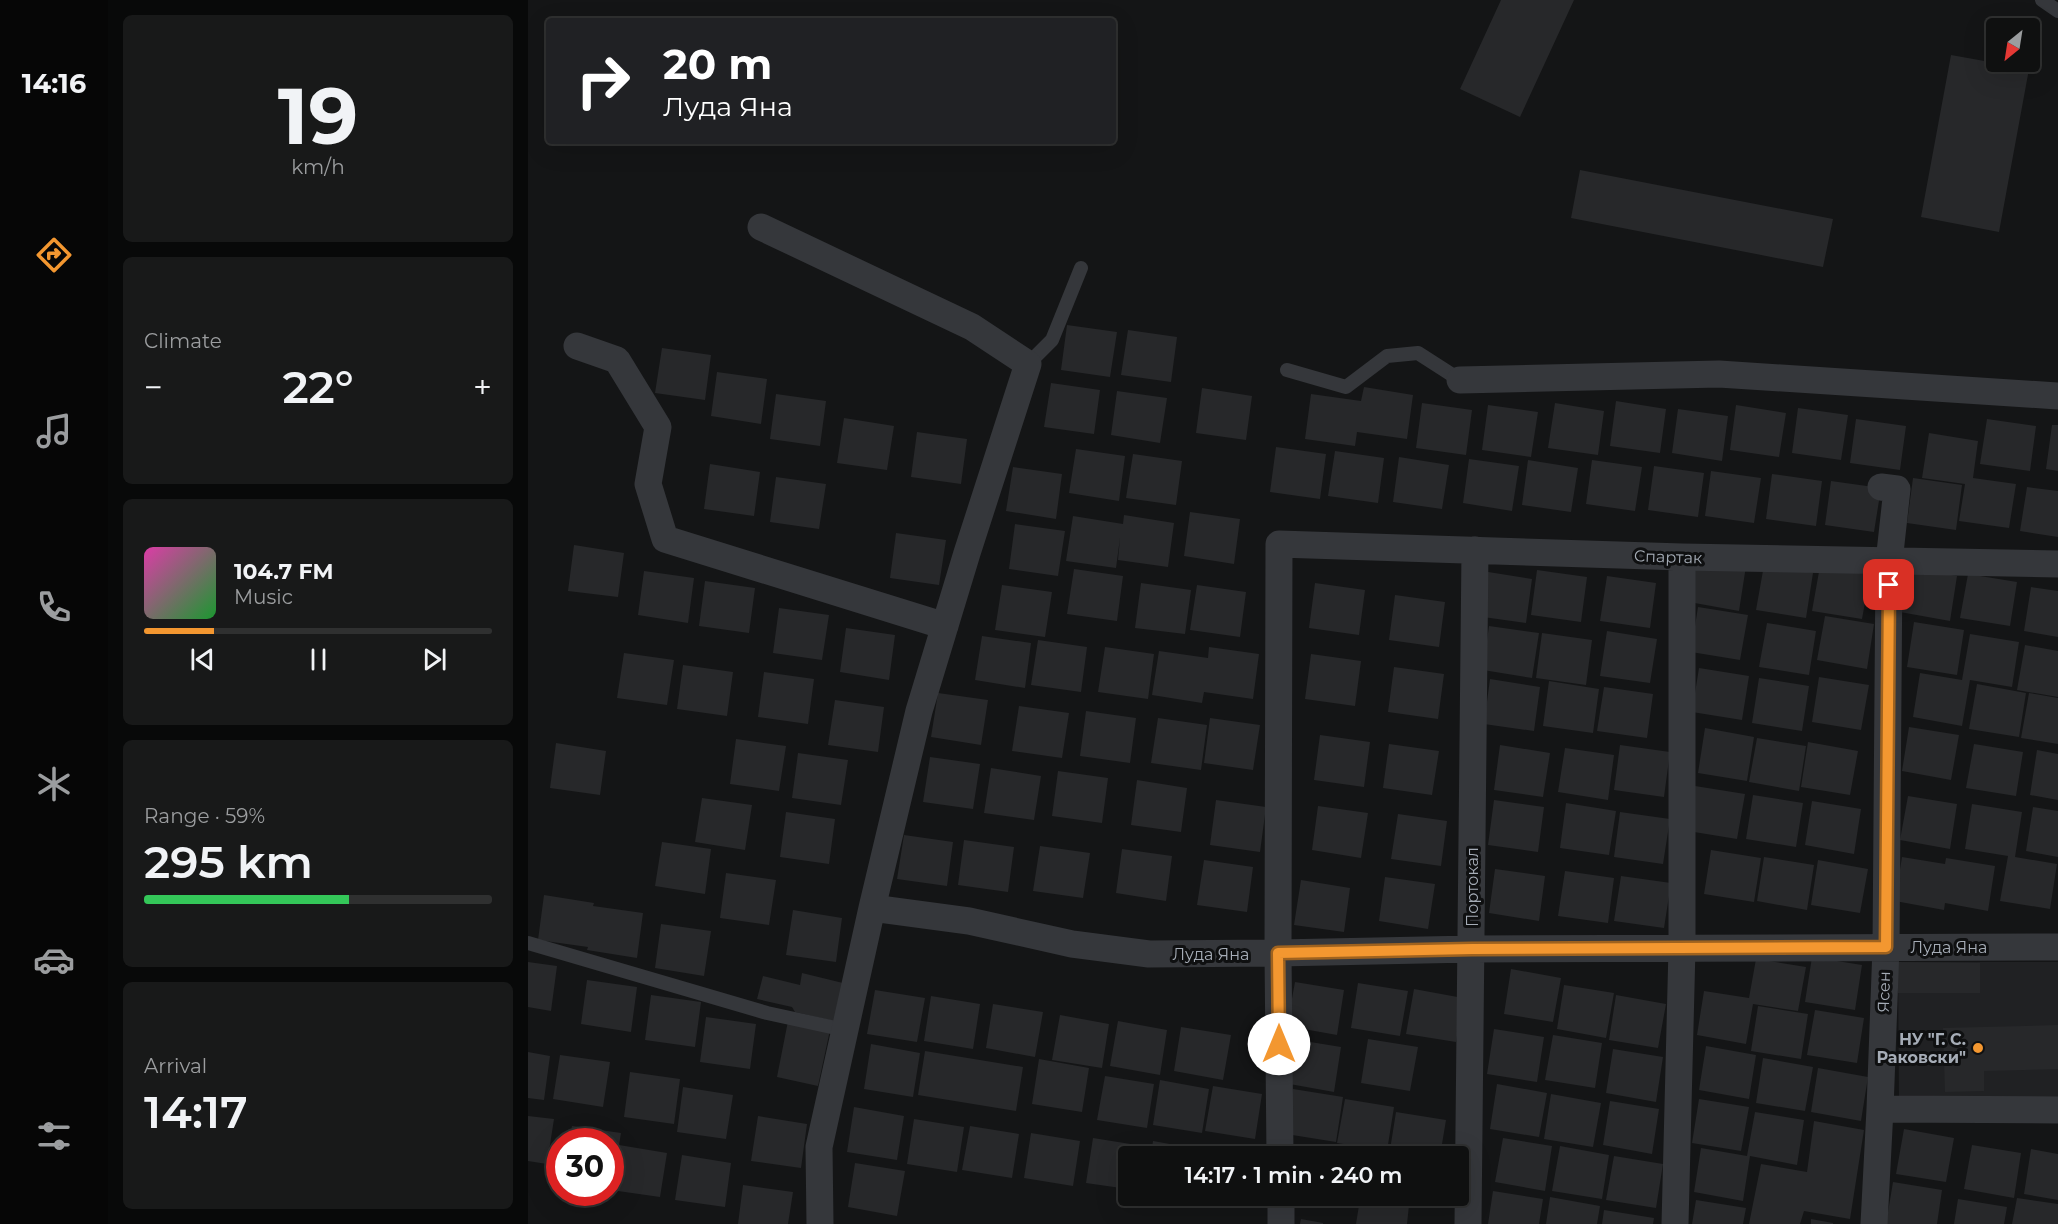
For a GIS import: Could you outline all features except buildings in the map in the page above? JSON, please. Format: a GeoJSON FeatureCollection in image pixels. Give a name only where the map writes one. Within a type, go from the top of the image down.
{"type":"FeatureCollection","features":[{"type":"Feature","properties":{"kind":"street"},"geometry":{"type":"LineString","coordinates":[[761,227],[972,327],[1028,364],[919,711],[819,1147],[820,1224]]}},
{"type":"Feature","properties":{"kind":"street"},"geometry":{"type":"LineString","coordinates":[[578,346],[617,360],[658,427],[648,484],[665,539],[945,626]]}},
{"type":"Feature","properties":{"kind":"street"},"geometry":{"type":"LineString","coordinates":[[1460,380],[1719,374],[2058,396]]}},
{"type":"Feature","properties":{"kind":"street","name":"Ясен"},"geometry":{"type":"LineString","coordinates":[[1874,1224],[1886,947],[1889,562],[1897,489],[1881,487]]}},
{"type":"Feature","properties":{"kind":"street","name":"Спартак"},"geometry":{"type":"LineString","coordinates":[[1278,953],[1279,544],[1682,557],[2058,564]]}},
{"type":"Feature","properties":{"kind":"street","name":"Портокал"},"geometry":{"type":"LineString","coordinates":[[1468,1224],[1474,550]]}},
{"type":"Feature","properties":{"kind":"street"},"geometry":{"type":"LineString","coordinates":[[1675,1224],[1682,948],[1682,557]]}},
{"type":"Feature","properties":{"kind":"street","name":"Луда Яна"},"geometry":{"type":"LineString","coordinates":[[872,908],[969,921],[1072,944],[1149,954],[1472,949],[2058,947]]}},
{"type":"Feature","properties":{"kind":"street"},"geometry":{"type":"LineString","coordinates":[[1278,953],[1280,1146]]}},
{"type":"Feature","properties":{"kind":"street"},"geometry":{"type":"LineString","coordinates":[[1880,1109],[2058,1110]]}},
{"type":"Feature","properties":{"kind":"street"},"geometry":{"type":"LineString","coordinates":[[1281,1206],[1281,1224]]}},
{"type":"Feature","properties":{"kind":"lane"},"geometry":{"type":"LineString","coordinates":[[2042,0],[2058,11]]}},
{"type":"Feature","properties":{"kind":"lane"},"geometry":{"type":"LineString","coordinates":[[1028,364],[1052,340],[1081,268]]}},
{"type":"Feature","properties":{"kind":"lane"},"geometry":{"type":"LineString","coordinates":[[1287,370],[1346,387],[1387,356],[1418,353],[1460,380]]}},
{"type":"Feature","properties":{"kind":"lane"},"geometry":{"type":"LineString","coordinates":[[528,943],[767,1013],[845,1030]]}},
{"type":"Feature","properties":{"kind":"shaded area","name":"НУ \"Г. С. Раковски\""},"geometry":{"type":"Polygon","coordinates":[[[1898,962],[2058,962],[2058,1102],[1899,1103],[1898,962]]]}},
{"type":"Feature","properties":{"kind":"place","name":"НУ \"Г. С. Раковски\""},"geometry":{"type":"Point","coordinates":[1978,1048]}},
{"type":"Feature","properties":{"kind":"route"},"geometry":{"type":"LineString","coordinates":[[1279,1044],[1278,953],[1472,949],[1886,947],[1889,585]]}}]}
